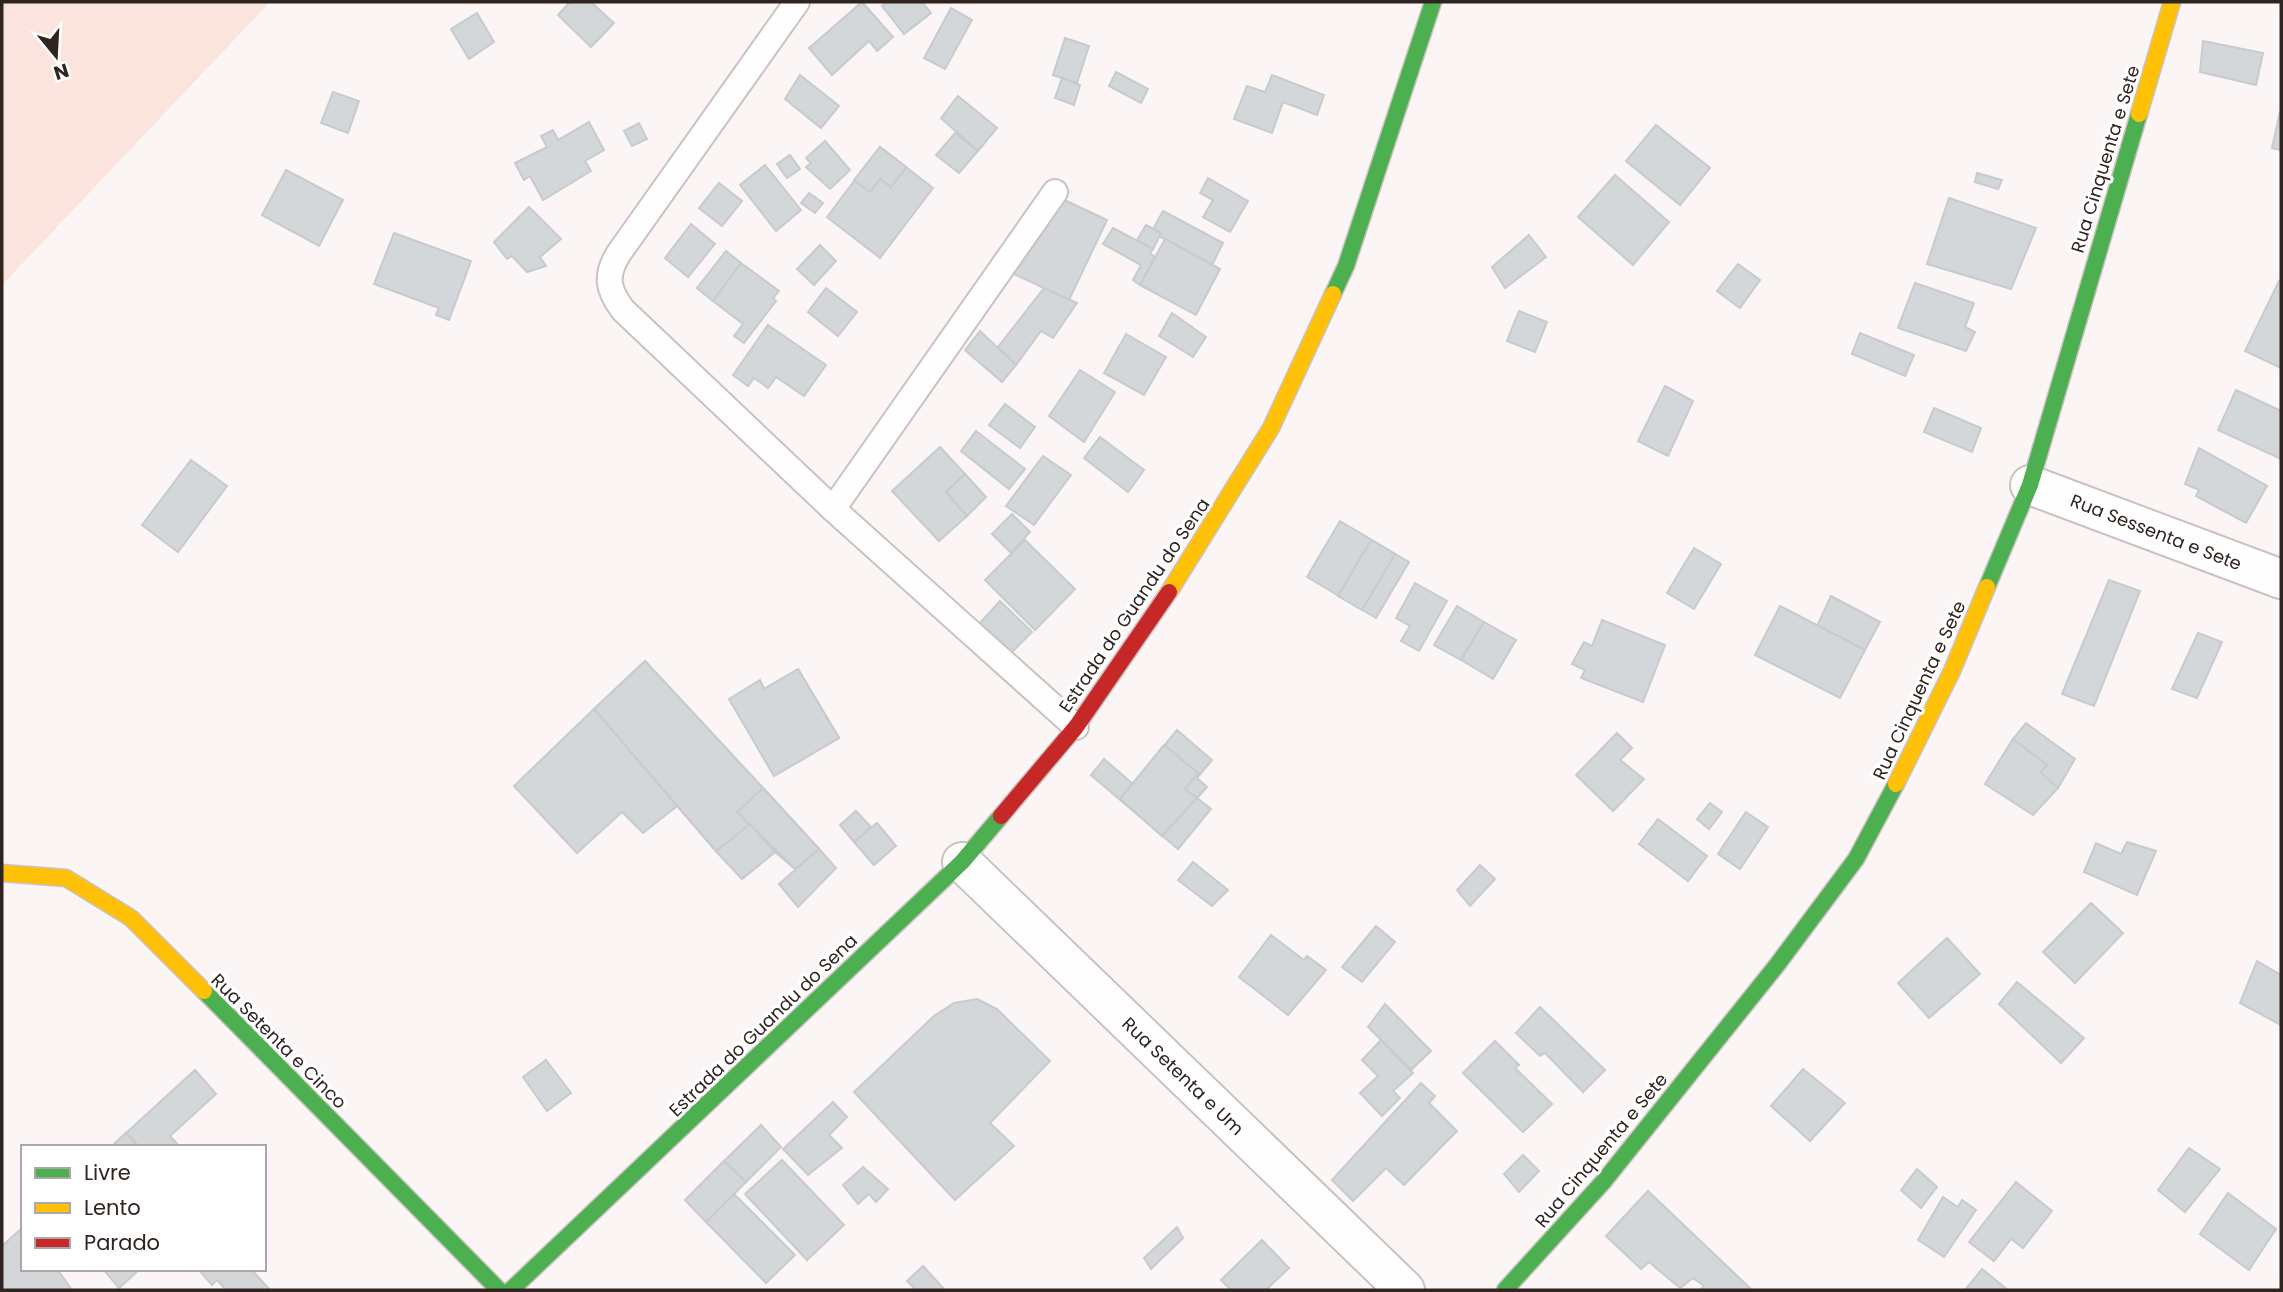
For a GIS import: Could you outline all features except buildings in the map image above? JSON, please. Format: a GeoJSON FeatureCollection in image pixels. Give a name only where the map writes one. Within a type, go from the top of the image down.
{"type":"FeatureCollection","features":[{"type":"Feature","properties":{"kind":"street","name":"Estrada do Guandu do Sena"},"geometry":{"type":"LineString","coordinates":[[511,1290],[962,862],[1076,727],[1202,543],[1271,428],[1346,265],[1433,2]]}},
{"type":"Feature","properties":{"kind":"street","name":"Rua Cinquenta e Sete"},"geometry":{"type":"LineString","coordinates":[[1505,1290],[1613,1171],[1777,965],[1856,859],[1952,671],[2030,485],[2172,2]]}},
{"type":"Feature","properties":{"kind":"street","name":"Rua Sessenta e Sete"},"geometry":{"type":"LineString","coordinates":[[2030,485],[2281,579]]}},
{"type":"Feature","properties":{"kind":"street","name":"Rua Setenta e Um"},"geometry":{"type":"LineString","coordinates":[[962,862],[1405,1290]]}},
{"type":"Feature","properties":{"kind":"street","name":"Rua Setenta e Cinco"},"geometry":{"type":"LineString","coordinates":[[2,873],[66,878],[131,918],[499,1290]]}},
{"type":"Feature","properties":{"kind":"lane"},"geometry":{"type":"LineString","coordinates":[[797,2],[619,253],[610,267],[610,291],[623,310],[833,509],[1076,727]]}},
{"type":"Feature","properties":{"kind":"lane"},"geometry":{"type":"LineString","coordinates":[[833,509],[1055,192]]}},
{"type":"Feature","properties":{"kind":"shaded area"},"geometry":{"type":"Polygon","coordinates":[[[2,2],[270,2],[2,285],[2,2]]]}},
{"type":"Feature","properties":{"kind":"traffic: fast"},"geometry":{"type":"LineString","coordinates":[[1333,294],[1346,266],[1433,2]]}},
{"type":"Feature","properties":{"kind":"traffic: fast"},"geometry":{"type":"LineString","coordinates":[[1987,587],[2030,485],[2139,114]]}},
{"type":"Feature","properties":{"kind":"traffic: fast"},"geometry":{"type":"LineString","coordinates":[[1505,1290],[1604,1181],[1777,965],[1856,859],[1896,784]]}},
{"type":"Feature","properties":{"kind":"traffic: fast"},"geometry":{"type":"LineString","coordinates":[[511,1290],[962,862],[1001,816]]}},
{"type":"Feature","properties":{"kind":"traffic: fast"},"geometry":{"type":"LineString","coordinates":[[204,991],[499,1290]]}},
{"type":"Feature","properties":{"kind":"traffic: slow"},"geometry":{"type":"LineString","coordinates":[[2139,114],[2172,2]]}},
{"type":"Feature","properties":{"kind":"traffic: slow"},"geometry":{"type":"LineString","coordinates":[[1169,592],[1271,428],[1333,294]]}},
{"type":"Feature","properties":{"kind":"traffic: slow"},"geometry":{"type":"LineString","coordinates":[[1896,784],[1952,671],[1987,587]]}},
{"type":"Feature","properties":{"kind":"traffic: slow"},"geometry":{"type":"LineString","coordinates":[[2,873],[66,878],[131,918],[204,991]]}},
{"type":"Feature","properties":{"kind":"traffic: jam"},"geometry":{"type":"LineString","coordinates":[[1001,816],[1076,727],[1169,592]]}}]}
